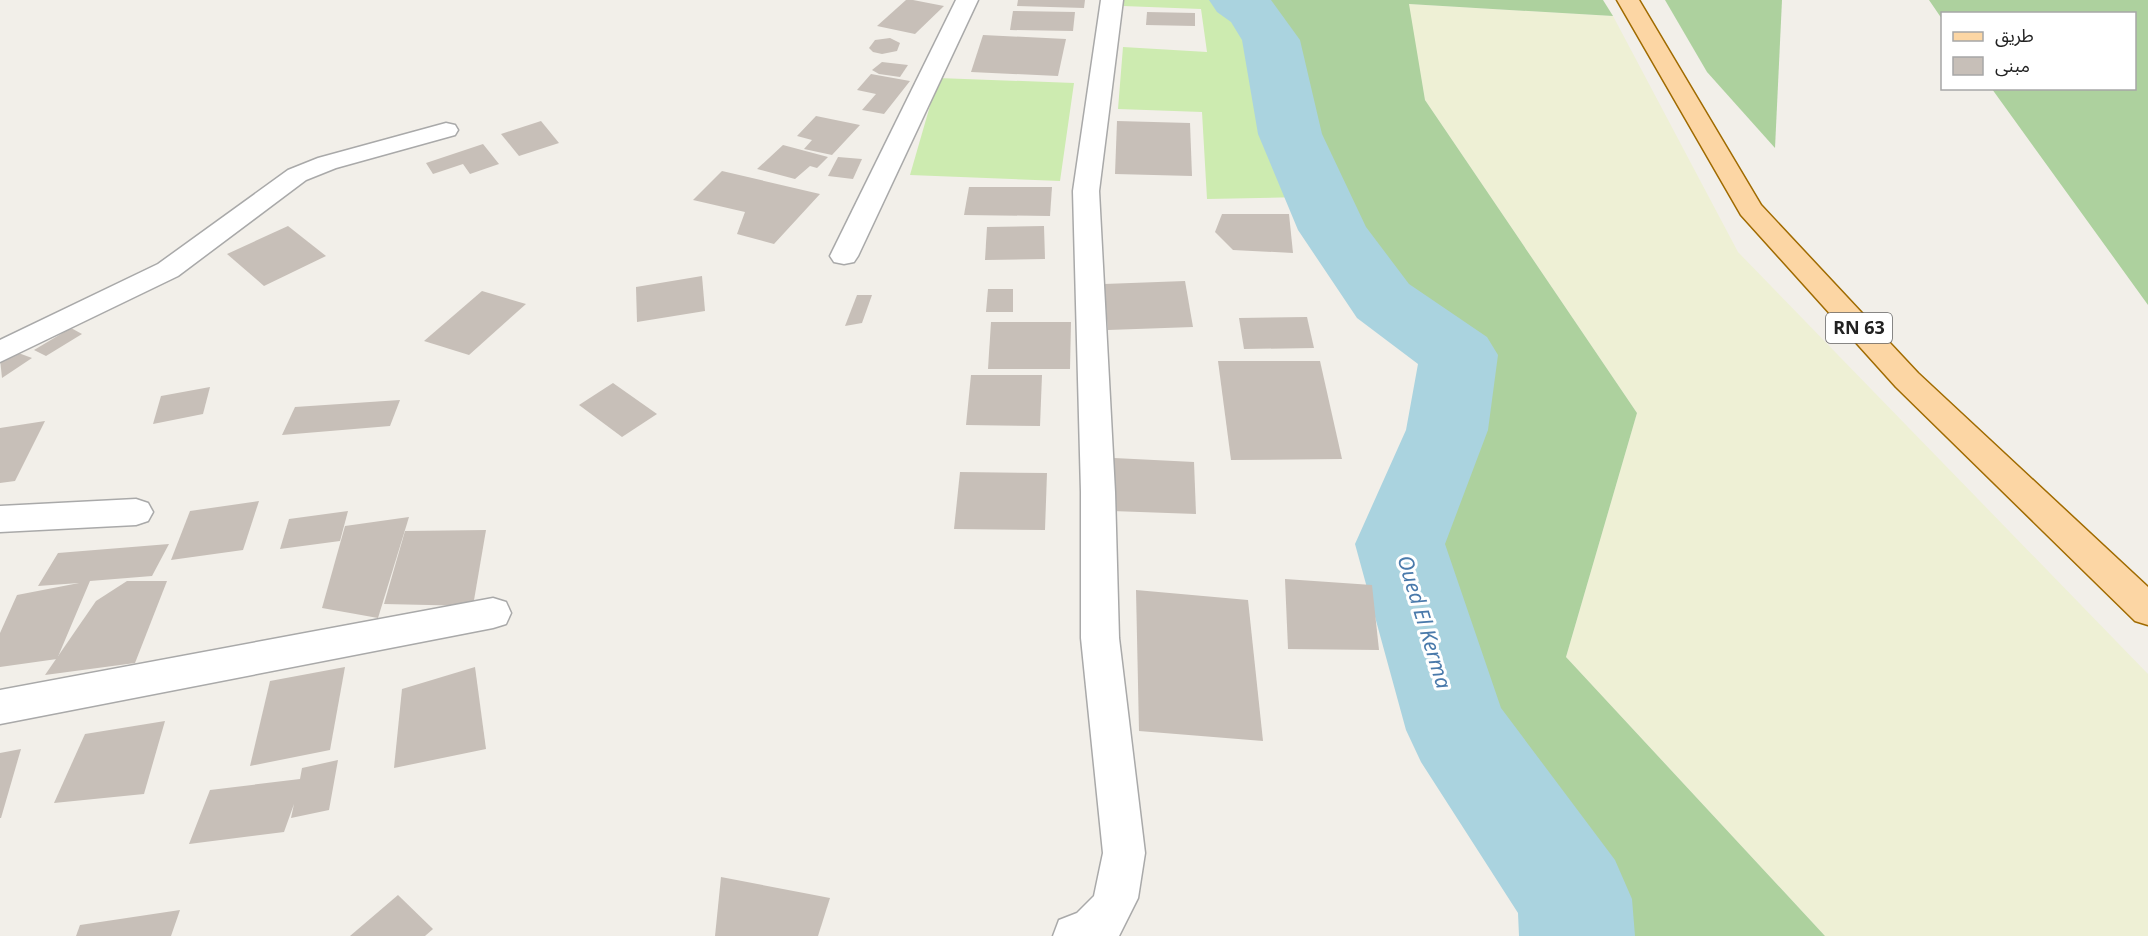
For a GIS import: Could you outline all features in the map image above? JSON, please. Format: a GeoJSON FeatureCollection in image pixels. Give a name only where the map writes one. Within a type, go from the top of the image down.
{"type":"FeatureCollection","features":[{"type":"Feature","properties":{"kind":"main road","name":"RN 63"},"geometry":{"type":"LineString","coordinates":[[1628,0],[1750,209],[1907,380],[2148,610]]}},
{"type":"Feature","properties":{"kind":"street"},"geometry":{"type":"LineString","coordinates":[[844,256],[967,0]]}},
{"type":"Feature","properties":{"kind":"street"},"geometry":{"type":"LineString","coordinates":[[1075,936],[1084,934],[1107,918],[1125,872],[1124,839],[1100,638],[1098,492],[1086,191],[1112,0]]}},
{"type":"Feature","properties":{"kind":"street"},"geometry":{"type":"LineString","coordinates":[[0,352],[168,270],[297,175],[327,164],[446,130]]}},
{"type":"Feature","properties":{"kind":"street"},"geometry":{"type":"LineString","coordinates":[[0,519],[136,512]]}},
{"type":"Feature","properties":{"kind":"street"},"geometry":{"type":"LineString","coordinates":[[0,707],[493,613]]}},
{"type":"Feature","properties":{"kind":"green space"},"geometry":{"type":"Polygon","coordinates":[[[1124,0],[1223,0],[1238,10],[1260,39],[1280,135],[1302,197],[1207,199],[1202,112],[1118,109],[1123,47],[1207,52],[1201,9],[1123,6],[1124,0]]]}},
{"type":"Feature","properties":{"kind":"green space"},"geometry":{"type":"Polygon","coordinates":[[[1236,0],[1603,0],[1613,16],[1409,4],[1425,100],[1637,413],[1566,657],[1825,936],[1577,936],[1575,899],[1457,730],[1400,544],[1447,430],[1459,355],[1383,301],[1333,230],[1290,134],[1271,40],[1251,11],[1236,0]]]}},
{"type":"Feature","properties":{"kind":"green space"},"geometry":{"type":"Polygon","coordinates":[[[1665,0],[1782,0],[1775,148],[1707,72],[1665,0]]]}},
{"type":"Feature","properties":{"kind":"green space"},"geometry":{"type":"Polygon","coordinates":[[[1929,0],[2148,0],[2148,305],[1993,90],[2136,90],[2136,12],[1941,12],[1941,18],[1929,0]]]}},
{"type":"Feature","properties":{"kind":"green space"},"geometry":{"type":"Polygon","coordinates":[[[1408,4],[1613,16],[1738,252],[2148,674],[2148,936],[1825,936],[1566,657],[1637,413],[1425,100],[1408,4]]]}},
{"type":"Feature","properties":{"kind":"green space"},"geometry":{"type":"Polygon","coordinates":[[[938,78],[1074,83],[1060,181],[910,175],[938,78]]]}},
{"type":"Feature","properties":{"kind":"building"},"geometry":{"type":"Polygon","coordinates":[[[906,0],[944,6],[915,34],[877,26],[906,0]]]}},
{"type":"Feature","properties":{"kind":"building"},"geometry":{"type":"Polygon","coordinates":[[[1018,0],[1085,0],[1084,8],[1017,6],[1018,0]]]}},
{"type":"Feature","properties":{"kind":"building"},"geometry":{"type":"Polygon","coordinates":[[[1013,11],[1075,12],[1073,31],[1010,30],[1013,11]]]}},
{"type":"Feature","properties":{"kind":"building"},"geometry":{"type":"Polygon","coordinates":[[[1147,12],[1195,13],[1195,26],[1146,25],[1147,12]]]}},
{"type":"Feature","properties":{"kind":"building"},"geometry":{"type":"Polygon","coordinates":[[[983,35],[1066,39],[1058,76],[971,72],[983,35]]]}},
{"type":"Feature","properties":{"kind":"building"},"geometry":{"type":"Polygon","coordinates":[[[890,38],[900,43],[897,51],[882,54],[873,52],[869,48],[875,40],[890,38]]]}},
{"type":"Feature","properties":{"kind":"building"},"geometry":{"type":"Polygon","coordinates":[[[882,62],[908,65],[900,77],[879,74],[872,70],[882,62]]]}},
{"type":"Feature","properties":{"kind":"building"},"geometry":{"type":"Polygon","coordinates":[[[871,74],[910,81],[884,114],[862,110],[876,94],[857,90],[871,74]]]}},
{"type":"Feature","properties":{"kind":"building"},"geometry":{"type":"Polygon","coordinates":[[[816,116],[860,125],[832,155],[804,149],[812,140],[797,136],[816,116]]]}},
{"type":"Feature","properties":{"kind":"building"},"geometry":{"type":"Polygon","coordinates":[[[541,121],[559,143],[519,156],[501,134],[541,121]]]}},
{"type":"Feature","properties":{"kind":"building"},"geometry":{"type":"Polygon","coordinates":[[[1117,121],[1190,123],[1192,176],[1115,174],[1117,121]]]}},
{"type":"Feature","properties":{"kind":"building"},"geometry":{"type":"Polygon","coordinates":[[[483,144],[499,164],[470,174],[463,164],[433,174],[426,163],[483,144]]]}},
{"type":"Feature","properties":{"kind":"building"},"geometry":{"type":"Polygon","coordinates":[[[783,145],[828,157],[817,168],[810,166],[795,179],[757,169],[783,145]]]}},
{"type":"Feature","properties":{"kind":"building"},"geometry":{"type":"Polygon","coordinates":[[[838,157],[862,159],[853,179],[828,176],[838,157]]]}},
{"type":"Feature","properties":{"kind":"building"},"geometry":{"type":"Polygon","coordinates":[[[722,171],[820,194],[774,244],[737,234],[745,212],[693,200],[722,171]]]}},
{"type":"Feature","properties":{"kind":"building"},"geometry":{"type":"Polygon","coordinates":[[[969,187],[1052,187],[1050,216],[964,215],[969,187]]]}},
{"type":"Feature","properties":{"kind":"building"},"geometry":{"type":"Polygon","coordinates":[[[1222,214],[1289,214],[1293,253],[1233,250],[1215,232],[1222,214]]]}},
{"type":"Feature","properties":{"kind":"building"},"geometry":{"type":"Polygon","coordinates":[[[288,226],[326,256],[264,286],[227,254],[288,226]]]}},
{"type":"Feature","properties":{"kind":"building"},"geometry":{"type":"Polygon","coordinates":[[[1044,226],[1045,259],[985,260],[987,227],[1044,226]]]}},
{"type":"Feature","properties":{"kind":"building"},"geometry":{"type":"Polygon","coordinates":[[[702,276],[705,311],[637,322],[636,287],[702,276]]]}},
{"type":"Feature","properties":{"kind":"building"},"geometry":{"type":"Polygon","coordinates":[[[1185,281],[1193,327],[1108,330],[1104,284],[1185,281]]]}},
{"type":"Feature","properties":{"kind":"building"},"geometry":{"type":"Polygon","coordinates":[[[988,289],[1013,289],[1013,312],[986,312],[988,289]]]}},
{"type":"Feature","properties":{"kind":"building"},"geometry":{"type":"Polygon","coordinates":[[[482,291],[526,304],[469,355],[424,341],[482,291]]]}},
{"type":"Feature","properties":{"kind":"building"},"geometry":{"type":"Polygon","coordinates":[[[857,295],[872,295],[862,323],[845,326],[857,295]]]}},
{"type":"Feature","properties":{"kind":"building"},"geometry":{"type":"Polygon","coordinates":[[[1307,317],[1314,348],[1244,349],[1239,318],[1307,317]]]}},
{"type":"Feature","properties":{"kind":"building"},"geometry":{"type":"Polygon","coordinates":[[[991,322],[1071,322],[1070,369],[988,369],[991,322]]]}},
{"type":"Feature","properties":{"kind":"building"},"geometry":{"type":"Polygon","coordinates":[[[71,328],[82,334],[46,356],[34,350],[71,328]]]}},
{"type":"Feature","properties":{"kind":"building"},"geometry":{"type":"Polygon","coordinates":[[[13,351],[32,358],[2,378],[0,359],[13,351]]]}},
{"type":"Feature","properties":{"kind":"building"},"geometry":{"type":"Polygon","coordinates":[[[1218,361],[1320,361],[1342,459],[1231,460],[1218,361]]]}},
{"type":"Feature","properties":{"kind":"building"},"geometry":{"type":"Polygon","coordinates":[[[971,375],[1042,375],[1040,426],[966,425],[971,375]]]}},
{"type":"Feature","properties":{"kind":"building"},"geometry":{"type":"Polygon","coordinates":[[[613,383],[657,414],[622,437],[579,405],[613,383]]]}},
{"type":"Feature","properties":{"kind":"building"},"geometry":{"type":"Polygon","coordinates":[[[210,387],[203,414],[153,424],[161,396],[210,387]]]}},
{"type":"Feature","properties":{"kind":"building"},"geometry":{"type":"Polygon","coordinates":[[[400,400],[390,426],[282,435],[295,407],[400,400]]]}},
{"type":"Feature","properties":{"kind":"building"},"geometry":{"type":"Polygon","coordinates":[[[45,421],[15,481],[0,483],[0,428],[45,421]]]}},
{"type":"Feature","properties":{"kind":"building"},"geometry":{"type":"Polygon","coordinates":[[[1114,458],[1194,462],[1196,514],[1112,511],[1114,458]]]}},
{"type":"Feature","properties":{"kind":"building"},"geometry":{"type":"Polygon","coordinates":[[[960,472],[1047,473],[1045,530],[954,529],[960,472]]]}},
{"type":"Feature","properties":{"kind":"building"},"geometry":{"type":"Polygon","coordinates":[[[259,501],[243,550],[171,560],[190,511],[259,501]]]}},
{"type":"Feature","properties":{"kind":"building"},"geometry":{"type":"Polygon","coordinates":[[[348,511],[340,541],[280,549],[289,519],[348,511]]]}},
{"type":"Feature","properties":{"kind":"building"},"geometry":{"type":"Polygon","coordinates":[[[409,517],[378,618],[322,608],[345,526],[409,517]]]}},
{"type":"Feature","properties":{"kind":"building"},"geometry":{"type":"Polygon","coordinates":[[[486,530],[473,606],[384,604],[405,531],[486,530]]]}},
{"type":"Feature","properties":{"kind":"building"},"geometry":{"type":"Polygon","coordinates":[[[169,544],[152,576],[90,581],[57,659],[0,667],[0,633],[17,595],[79,583],[38,586],[58,553],[169,544]]]}},
{"type":"Feature","properties":{"kind":"building"},"geometry":{"type":"Polygon","coordinates":[[[1285,579],[1372,585],[1379,650],[1288,649],[1285,579]]]}},
{"type":"Feature","properties":{"kind":"building"},"geometry":{"type":"Polygon","coordinates":[[[127,581],[167,581],[135,663],[45,675],[96,601],[127,581]]]}},
{"type":"Feature","properties":{"kind":"building"},"geometry":{"type":"Polygon","coordinates":[[[1136,590],[1248,600],[1263,741],[1139,731],[1136,590]]]}},
{"type":"Feature","properties":{"kind":"building"},"geometry":{"type":"Polygon","coordinates":[[[345,667],[330,750],[250,766],[270,681],[345,667]]]}},
{"type":"Feature","properties":{"kind":"building"},"geometry":{"type":"Polygon","coordinates":[[[475,667],[486,749],[394,768],[402,689],[475,667]]]}},
{"type":"Feature","properties":{"kind":"building"},"geometry":{"type":"Polygon","coordinates":[[[165,721],[144,794],[54,803],[85,734],[165,721]]]}},
{"type":"Feature","properties":{"kind":"building"},"geometry":{"type":"Polygon","coordinates":[[[21,749],[1,818],[0,818],[0,753],[21,749]]]}},
{"type":"Feature","properties":{"kind":"building"},"geometry":{"type":"Polygon","coordinates":[[[338,760],[329,810],[291,818],[294,804],[284,832],[189,844],[210,790],[300,779],[302,768],[338,760]]]}},
{"type":"Feature","properties":{"kind":"building"},"geometry":{"type":"Polygon","coordinates":[[[721,877],[830,898],[818,936],[715,936],[721,877]]]}},
{"type":"Feature","properties":{"kind":"building"},"geometry":{"type":"Polygon","coordinates":[[[398,895],[433,929],[425,936],[350,936],[398,895]]]}},
{"type":"Feature","properties":{"kind":"building"},"geometry":{"type":"Polygon","coordinates":[[[180,910],[171,936],[76,936],[80,925],[180,910]]]}},
{"type":"Feature","properties":{"kind":"waterway","name":"Oued El Kerma"},"geometry":{"type":"LineString","coordinates":[[1236,0],[1251,11],[1271,40],[1290,134],[1333,230],[1383,301],[1459,355],[1447,430],[1400,544],[1457,730],[1575,899],[1577,936]]}}]}
